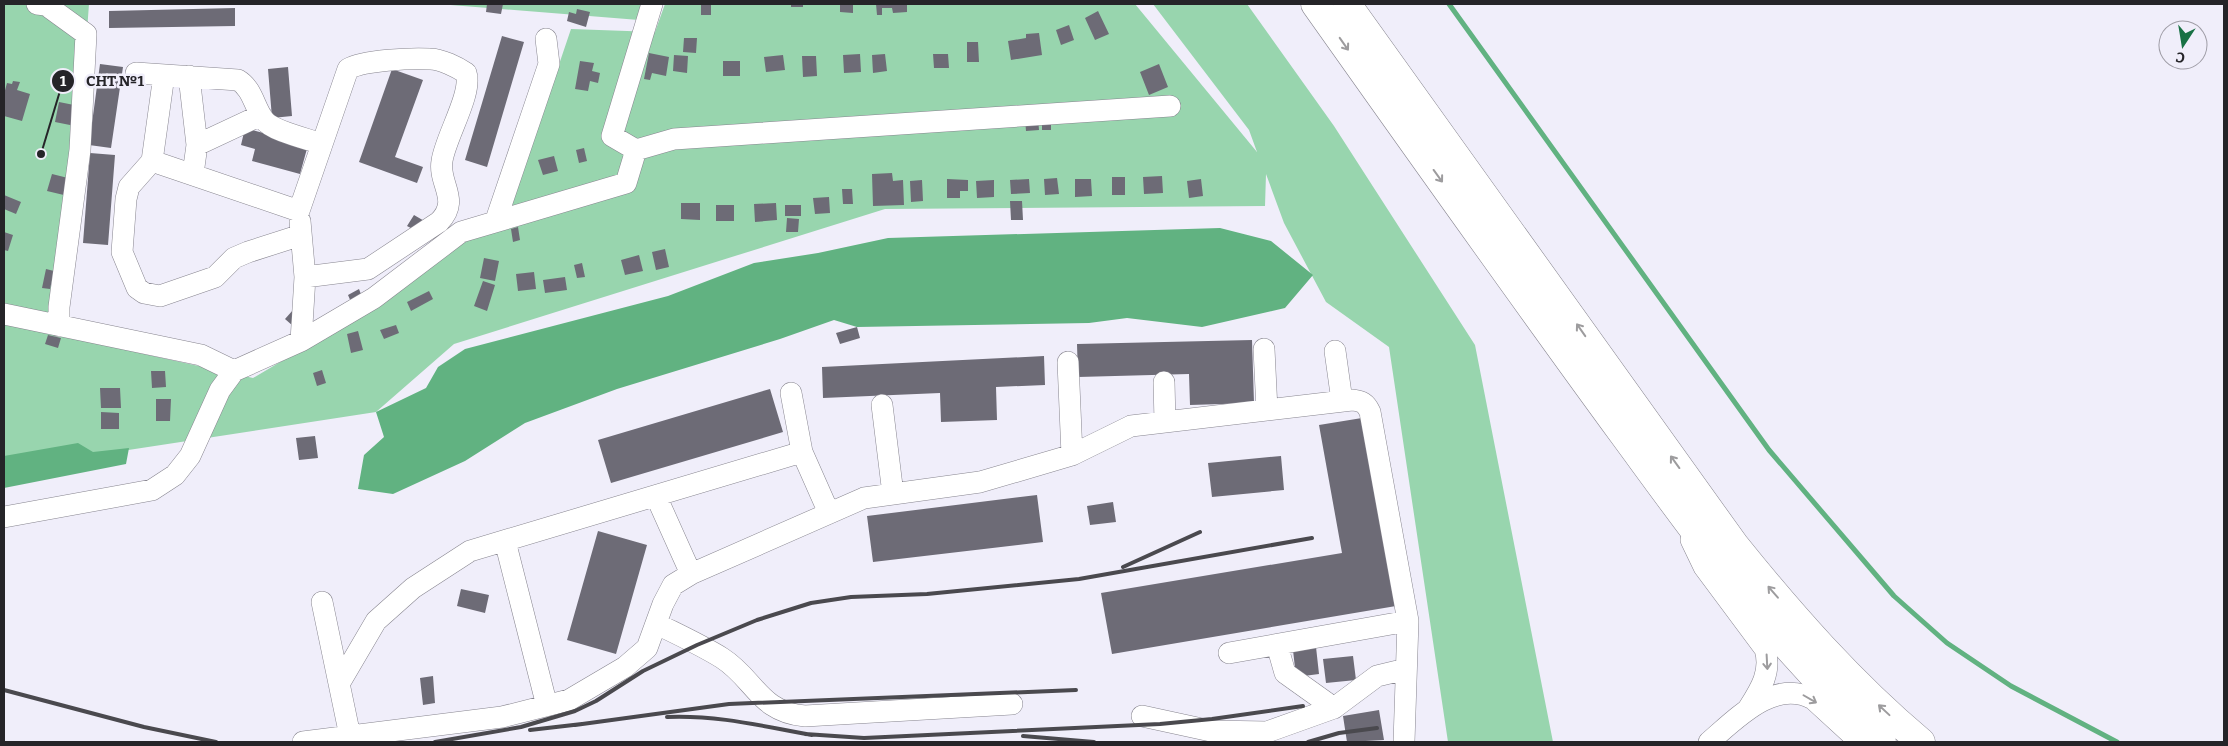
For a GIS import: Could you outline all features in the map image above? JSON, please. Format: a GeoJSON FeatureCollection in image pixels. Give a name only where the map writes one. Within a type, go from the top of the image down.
{"type":"FeatureCollection","features":[{"type":"Feature","properties":{"kind":"main road"},"geometry":{"type":"LineString","coordinates":[[1315,4],[1672,501],[1742,594],[1797,659],[1882,742]]}},
{"type":"Feature","properties":{"kind":"main road"},"geometry":{"type":"LineString","coordinates":[[1347,4],[1734,544],[1772,591],[1844,670],[1921,742]]}},
{"type":"Feature","properties":{"kind":"lane"},"geometry":{"type":"LineString","coordinates":[[37,4],[46,5],[86,34],[80,150],[59,307],[59,326]]}},
{"type":"Feature","properties":{"kind":"lane"},"geometry":{"type":"LineString","coordinates":[[652,4],[612,136],[636,150],[674,139],[1170,106]]}},
{"type":"Feature","properties":{"kind":"lane"},"geometry":{"type":"LineString","coordinates":[[496,220],[549,64],[546,39]]}},
{"type":"Feature","properties":{"kind":"lane"},"geometry":{"type":"LineString","coordinates":[[301,340],[305,277],[299,211],[348,69],[357,64],[432,59],[466,73],[467,86],[441,162],[449,206],[447,214],[439,222],[368,269],[305,277]]}},
{"type":"Feature","properties":{"kind":"lane"},"geometry":{"type":"LineString","coordinates":[[136,73],[238,80],[248,90],[260,115],[269,125],[322,144]]}},
{"type":"Feature","properties":{"kind":"lane"},"geometry":{"type":"LineString","coordinates":[[164,75],[152,161],[129,187],[122,252],[137,288],[144,294],[160,296],[215,277],[234,258],[301,235]]}},
{"type":"Feature","properties":{"kind":"lane"},"geometry":{"type":"LineString","coordinates":[[189,76],[197,145],[193,174]]}},
{"type":"Feature","properties":{"kind":"lane"},"geometry":{"type":"LineString","coordinates":[[197,145],[260,115]]}},
{"type":"Feature","properties":{"kind":"lane"},"geometry":{"type":"LineString","coordinates":[[4,517],[152,490],[175,475],[190,456],[220,390],[234,371],[301,340],[374,298],[461,232],[496,220],[626,183],[636,150]]}},
{"type":"Feature","properties":{"kind":"lane"},"geometry":{"type":"LineString","coordinates":[[152,161],[299,211]]}},
{"type":"Feature","properties":{"kind":"lane"},"geometry":{"type":"LineString","coordinates":[[4,314],[201,355],[234,371]]}},
{"type":"Feature","properties":{"kind":"lane"},"geometry":{"type":"LineString","coordinates":[[1264,350],[1267,410]]}},
{"type":"Feature","properties":{"kind":"lane"},"geometry":{"type":"LineString","coordinates":[[1335,351],[1342,401]]}},
{"type":"Feature","properties":{"kind":"lane"},"geometry":{"type":"LineString","coordinates":[[1068,362],[1072,455]]}},
{"type":"Feature","properties":{"kind":"lane"},"geometry":{"type":"LineString","coordinates":[[1164,382],[1166,422]]}},
{"type":"Feature","properties":{"kind":"lane"},"geometry":{"type":"LineString","coordinates":[[791,393],[802,452],[829,513]]}},
{"type":"Feature","properties":{"kind":"lane"},"geometry":{"type":"LineString","coordinates":[[303,742],[502,717],[569,700],[625,667],[647,648],[663,604],[673,585],[691,574],[864,498],[980,482],[1072,455],[1131,426],[1342,401],[1361,401],[1367,405],[1370,412],[1408,621],[1404,742]]}},
{"type":"Feature","properties":{"kind":"lane"},"geometry":{"type":"LineString","coordinates":[[882,404],[893,494]]}},
{"type":"Feature","properties":{"kind":"lane"},"geometry":{"type":"LineString","coordinates":[[339,684],[376,621],[413,588],[470,551],[802,452]]}},
{"type":"Feature","properties":{"kind":"lane"},"geometry":{"type":"LineString","coordinates":[[656,496],[691,574]]}},
{"type":"Feature","properties":{"kind":"lane"},"geometry":{"type":"LineString","coordinates":[[1672,501],[1704,566],[1765,650],[1768,669],[1748,709]]}},
{"type":"Feature","properties":{"kind":"lane"},"geometry":{"type":"LineString","coordinates":[[505,541],[547,706]]}},
{"type":"Feature","properties":{"kind":"lane"},"geometry":{"type":"LineString","coordinates":[[322,602],[350,736]]}},
{"type":"Feature","properties":{"kind":"lane"},"geometry":{"type":"LineString","coordinates":[[1229,653],[1408,621]]}},
{"type":"Feature","properties":{"kind":"lane"},"geometry":{"type":"LineString","coordinates":[[657,624],[724,659],[768,702],[778,710],[790,715],[805,716],[1012,704]]}},
{"type":"Feature","properties":{"kind":"lane"},"geometry":{"type":"LineString","coordinates":[[1277,645],[1284,673],[1334,708]]}},
{"type":"Feature","properties":{"kind":"lane"},"geometry":{"type":"LineString","coordinates":[[1142,716],[1211,731],[1267,732],[1334,708],[1377,676],[1406,669]]}},
{"type":"Feature","properties":{"kind":"lane"},"geometry":{"type":"LineString","coordinates":[[1709,742],[1748,709],[1778,695],[1790,693],[1806,695],[1813,699],[1860,742]]}},
{"type":"Feature","properties":{"kind":"shaded area"},"geometry":{"type":"Polygon","coordinates":[[[4,4],[89,4],[66,316],[4,304],[4,4]]]}},
{"type":"Feature","properties":{"kind":"shaded area"},"geometry":{"type":"Polygon","coordinates":[[[438,4],[644,4],[639,20],[438,4]]]}},
{"type":"Feature","properties":{"kind":"shaded area"},"geometry":{"type":"Polygon","coordinates":[[[665,4],[1135,4],[1257,152],[1249,130],[1153,4],[1247,4],[1334,126],[1475,345],[1553,742],[1448,742],[1389,347],[1326,302],[1284,223],[1266,174],[1265,206],[885,209],[454,344],[376,412],[4,469],[4,323],[253,378],[380,303],[466,240],[504,227],[571,29],[655,32],[665,4]]]}},
{"type":"Feature","properties":{"kind":"shaded area"},"geometry":{"type":"Polygon","coordinates":[[[1220,228],[1271,241],[1313,275],[1285,308],[1202,327],[1127,318],[1089,323],[857,327],[834,320],[780,339],[617,389],[525,423],[465,461],[393,494],[358,489],[364,455],[384,437],[376,412],[426,388],[438,367],[465,349],[668,296],[754,263],[818,253],[888,238],[1220,228]]]}},
{"type":"Feature","properties":{"kind":"shaded area"},"geometry":{"type":"Polygon","coordinates":[[[78,443],[93,452],[129,448],[126,464],[4,488],[4,456],[78,443]]]}},
{"type":"Feature","properties":{"kind":"building"},"geometry":{"type":"Polygon","coordinates":[[[487,4],[503,4],[501,14],[486,12],[487,4]]]}},
{"type":"Feature","properties":{"kind":"building"},"geometry":{"type":"Polygon","coordinates":[[[701,4],[711,4],[711,15],[701,15],[701,4]]]}},
{"type":"Feature","properties":{"kind":"building"},"geometry":{"type":"Polygon","coordinates":[[[791,4],[803,4],[803,7],[791,7],[791,4]]]}},
{"type":"Feature","properties":{"kind":"building"},"geometry":{"type":"Polygon","coordinates":[[[840,4],[853,4],[853,13],[840,12],[840,4]]]}},
{"type":"Feature","properties":{"kind":"building"},"geometry":{"type":"Polygon","coordinates":[[[876,4],[907,4],[907,12],[893,13],[892,8],[882,8],[882,15],[877,15],[876,4]]]}},
{"type":"Feature","properties":{"kind":"building"},"geometry":{"type":"Polygon","coordinates":[[[235,8],[235,26],[109,28],[109,11],[235,8]]]}},
{"type":"Feature","properties":{"kind":"building"},"geometry":{"type":"Polygon","coordinates":[[[577,9],[590,12],[586,27],[567,21],[569,12],[576,14],[577,9]]]}},
{"type":"Feature","properties":{"kind":"building"},"geometry":{"type":"Polygon","coordinates":[[[1098,11],[1109,34],[1095,40],[1085,18],[1098,11]]]}},
{"type":"Feature","properties":{"kind":"building"},"geometry":{"type":"Polygon","coordinates":[[[1069,25],[1074,40],[1061,45],[1056,30],[1069,25]]]}},
{"type":"Feature","properties":{"kind":"building"},"geometry":{"type":"Polygon","coordinates":[[[1039,33],[1042,55],[1011,60],[1008,41],[1026,38],[1026,34],[1039,33]]]}},
{"type":"Feature","properties":{"kind":"building"},"geometry":{"type":"Polygon","coordinates":[[[502,36],[524,42],[487,167],[465,160],[502,36]]]}},
{"type":"Feature","properties":{"kind":"building"},"geometry":{"type":"Polygon","coordinates":[[[684,38],[697,38],[696,53],[683,52],[684,38]]]}},
{"type":"Feature","properties":{"kind":"building"},"geometry":{"type":"Polygon","coordinates":[[[967,42],[978,42],[979,62],[967,62],[967,42]]]}},
{"type":"Feature","properties":{"kind":"building"},"geometry":{"type":"Polygon","coordinates":[[[649,53],[669,57],[666,76],[652,73],[650,80],[644,79],[649,53]]]}},
{"type":"Feature","properties":{"kind":"building"},"geometry":{"type":"Polygon","coordinates":[[[860,54],[861,72],[844,73],[843,55],[860,54]]]}},
{"type":"Feature","properties":{"kind":"building"},"geometry":{"type":"Polygon","coordinates":[[[885,54],[887,71],[873,73],[872,55],[885,54]]]}},
{"type":"Feature","properties":{"kind":"building"},"geometry":{"type":"Polygon","coordinates":[[[933,54],[948,54],[949,68],[934,68],[933,54]]]}},
{"type":"Feature","properties":{"kind":"building"},"geometry":{"type":"Polygon","coordinates":[[[674,55],[688,56],[687,73],[673,71],[674,55]]]}},
{"type":"Feature","properties":{"kind":"building"},"geometry":{"type":"Polygon","coordinates":[[[783,55],[785,70],[766,72],[764,57],[783,55]]]}},
{"type":"Feature","properties":{"kind":"building"},"geometry":{"type":"Polygon","coordinates":[[[802,56],[816,56],[817,76],[803,77],[802,56]]]}},
{"type":"Feature","properties":{"kind":"building"},"geometry":{"type":"Polygon","coordinates":[[[580,61],[594,63],[592,71],[600,73],[598,83],[590,81],[588,91],[575,89],[580,61]]]}},
{"type":"Feature","properties":{"kind":"building"},"geometry":{"type":"Polygon","coordinates":[[[723,61],[740,61],[740,76],[723,76],[723,61]]]}},
{"type":"Feature","properties":{"kind":"building"},"geometry":{"type":"Polygon","coordinates":[[[100,64],[123,67],[111,148],[89,145],[100,64]]]}},
{"type":"Feature","properties":{"kind":"building"},"geometry":{"type":"Polygon","coordinates":[[[1159,64],[1168,87],[1149,95],[1140,72],[1159,64]]]}},
{"type":"Feature","properties":{"kind":"building"},"geometry":{"type":"Polygon","coordinates":[[[288,67],[292,116],[272,118],[268,69],[288,67]]]}},
{"type":"Feature","properties":{"kind":"building"},"geometry":{"type":"Polygon","coordinates":[[[392,69],[423,80],[395,157],[423,167],[417,183],[359,162],[392,69]]]}},
{"type":"Feature","properties":{"kind":"building"},"geometry":{"type":"Polygon","coordinates":[[[13,81],[20,82],[17,90],[30,94],[22,121],[4,116],[4,94],[7,83],[12,84],[13,81]]]}},
{"type":"Feature","properties":{"kind":"building"},"geometry":{"type":"Polygon","coordinates":[[[59,102],[79,106],[75,126],[55,122],[59,102]]]}},
{"type":"Feature","properties":{"kind":"building"},"geometry":{"type":"Polygon","coordinates":[[[1042,117],[1051,117],[1051,130],[1042,130],[1042,117]]]}},
{"type":"Feature","properties":{"kind":"building"},"geometry":{"type":"Polygon","coordinates":[[[1038,118],[1039,130],[1026,131],[1025,119],[1038,118]]]}},
{"type":"Feature","properties":{"kind":"building"},"geometry":{"type":"Polygon","coordinates":[[[245,128],[308,145],[300,174],[252,161],[255,149],[241,145],[245,128]]]}},
{"type":"Feature","properties":{"kind":"building"},"geometry":{"type":"Polygon","coordinates":[[[584,148],[587,161],[579,163],[576,150],[584,148]]]}},
{"type":"Feature","properties":{"kind":"building"},"geometry":{"type":"Polygon","coordinates":[[[90,153],[115,155],[108,245],[83,243],[90,153]]]}},
{"type":"Feature","properties":{"kind":"building"},"geometry":{"type":"Polygon","coordinates":[[[554,156],[558,171],[543,175],[538,160],[554,156]]]}},
{"type":"Feature","properties":{"kind":"building"},"geometry":{"type":"Polygon","coordinates":[[[892,173],[893,181],[903,180],[904,205],[873,206],[872,174],[892,173]]]}},
{"type":"Feature","properties":{"kind":"building"},"geometry":{"type":"Polygon","coordinates":[[[52,174],[72,179],[68,196],[47,191],[52,174]]]}},
{"type":"Feature","properties":{"kind":"building"},"geometry":{"type":"Polygon","coordinates":[[[1162,176],[1163,193],[1144,194],[1143,177],[1162,176]]]}},
{"type":"Feature","properties":{"kind":"building"},"geometry":{"type":"Polygon","coordinates":[[[1112,177],[1125,177],[1125,195],[1112,195],[1112,177]]]}},
{"type":"Feature","properties":{"kind":"building"},"geometry":{"type":"Polygon","coordinates":[[[1057,178],[1059,194],[1045,195],[1044,179],[1057,178]]]}},
{"type":"Feature","properties":{"kind":"building"},"geometry":{"type":"Polygon","coordinates":[[[947,179],[968,180],[968,191],[960,191],[960,198],[947,198],[947,179]]]}},
{"type":"Feature","properties":{"kind":"building"},"geometry":{"type":"Polygon","coordinates":[[[1029,179],[1030,193],[1011,194],[1010,180],[1029,179]]]}},
{"type":"Feature","properties":{"kind":"building"},"geometry":{"type":"Polygon","coordinates":[[[1075,179],[1091,179],[1092,196],[1075,197],[1075,179]]]}},
{"type":"Feature","properties":{"kind":"building"},"geometry":{"type":"Polygon","coordinates":[[[1201,179],[1203,196],[1189,198],[1187,181],[1201,179]]]}},
{"type":"Feature","properties":{"kind":"building"},"geometry":{"type":"Polygon","coordinates":[[[922,180],[923,201],[911,202],[910,181],[922,180]]]}},
{"type":"Feature","properties":{"kind":"building"},"geometry":{"type":"Polygon","coordinates":[[[994,180],[994,197],[977,198],[976,181],[994,180]]]}},
{"type":"Feature","properties":{"kind":"building"},"geometry":{"type":"Polygon","coordinates":[[[842,189],[852,189],[853,204],[843,204],[842,189]]]}},
{"type":"Feature","properties":{"kind":"building"},"geometry":{"type":"Polygon","coordinates":[[[4,195],[21,202],[16,214],[4,209],[4,195]]]}},
{"type":"Feature","properties":{"kind":"building"},"geometry":{"type":"Polygon","coordinates":[[[829,197],[830,213],[815,214],[813,198],[829,197]]]}},
{"type":"Feature","properties":{"kind":"building"},"geometry":{"type":"Polygon","coordinates":[[[1010,201],[1022,201],[1023,220],[1011,220],[1010,201]]]}},
{"type":"Feature","properties":{"kind":"building"},"geometry":{"type":"Polygon","coordinates":[[[681,203],[700,203],[700,220],[681,219],[681,203]]]}},
{"type":"Feature","properties":{"kind":"building"},"geometry":{"type":"Polygon","coordinates":[[[776,203],[777,220],[755,222],[754,204],[776,203]]]}},
{"type":"Feature","properties":{"kind":"building"},"geometry":{"type":"Polygon","coordinates":[[[716,205],[734,205],[734,221],[716,221],[716,205]]]}},
{"type":"Feature","properties":{"kind":"building"},"geometry":{"type":"Polygon","coordinates":[[[785,205],[801,205],[801,216],[785,216],[785,205]]]}},
{"type":"Feature","properties":{"kind":"building"},"geometry":{"type":"Polygon","coordinates":[[[414,215],[426,222],[420,233],[407,226],[414,215]]]}},
{"type":"Feature","properties":{"kind":"building"},"geometry":{"type":"Polygon","coordinates":[[[787,218],[799,219],[798,232],[786,232],[787,218]]]}},
{"type":"Feature","properties":{"kind":"building"},"geometry":{"type":"Polygon","coordinates":[[[518,227],[520,240],[513,242],[511,229],[518,227]]]}},
{"type":"Feature","properties":{"kind":"building"},"geometry":{"type":"Polygon","coordinates":[[[4,232],[13,235],[8,251],[4,250],[4,232]]]}},
{"type":"Feature","properties":{"kind":"building"},"geometry":{"type":"Polygon","coordinates":[[[665,249],[669,267],[656,270],[652,252],[665,249]]]}},
{"type":"Feature","properties":{"kind":"building"},"geometry":{"type":"Polygon","coordinates":[[[639,255],[643,271],[625,275],[621,260],[639,255]]]}},
{"type":"Feature","properties":{"kind":"building"},"geometry":{"type":"Polygon","coordinates":[[[484,258],[499,261],[495,281],[480,278],[484,258]]]}},
{"type":"Feature","properties":{"kind":"building"},"geometry":{"type":"Polygon","coordinates":[[[582,263],[585,277],[577,278],[574,265],[582,263]]]}},
{"type":"Feature","properties":{"kind":"building"},"geometry":{"type":"Polygon","coordinates":[[[46,269],[54,271],[50,289],[42,288],[46,269]]]}},
{"type":"Feature","properties":{"kind":"building"},"geometry":{"type":"Polygon","coordinates":[[[534,272],[536,289],[518,291],[516,274],[534,272]]]}},
{"type":"Feature","properties":{"kind":"building"},"geometry":{"type":"Polygon","coordinates":[[[565,277],[567,290],[545,293],[543,280],[565,277]]]}},
{"type":"Feature","properties":{"kind":"building"},"geometry":{"type":"Polygon","coordinates":[[[483,281],[495,285],[487,311],[474,306],[483,281]]]}},
{"type":"Feature","properties":{"kind":"building"},"geometry":{"type":"Polygon","coordinates":[[[359,289],[362,297],[351,302],[348,295],[359,289]]]}},
{"type":"Feature","properties":{"kind":"building"},"geometry":{"type":"Polygon","coordinates":[[[429,291],[433,299],[411,311],[407,302],[429,291]]]}},
{"type":"Feature","properties":{"kind":"building"},"geometry":{"type":"Polygon","coordinates":[[[293,310],[293,326],[285,319],[293,310]]]}},
{"type":"Feature","properties":{"kind":"building"},"geometry":{"type":"Polygon","coordinates":[[[396,325],[399,333],[384,339],[380,330],[396,325]]]}},
{"type":"Feature","properties":{"kind":"building"},"geometry":{"type":"Polygon","coordinates":[[[857,327],[860,338],[840,344],[836,333],[857,327]]]}},
{"type":"Feature","properties":{"kind":"building"},"geometry":{"type":"Polygon","coordinates":[[[358,331],[363,350],[351,353],[347,334],[358,331]]]}},
{"type":"Feature","properties":{"kind":"building"},"geometry":{"type":"Polygon","coordinates":[[[48,335],[61,338],[58,348],[45,344],[48,335]]]}},
{"type":"Feature","properties":{"kind":"building"},"geometry":{"type":"Polygon","coordinates":[[[1252,340],[1254,403],[1190,405],[1189,374],[1078,377],[1077,344],[1252,340]]]}},
{"type":"Feature","properties":{"kind":"building"},"geometry":{"type":"Polygon","coordinates":[[[1044,356],[1045,385],[996,387],[997,420],[941,422],[940,393],[823,398],[822,367],[1044,356]]]}},
{"type":"Feature","properties":{"kind":"building"},"geometry":{"type":"Polygon","coordinates":[[[322,370],[326,383],[317,386],[313,373],[322,370]]]}},
{"type":"Feature","properties":{"kind":"building"},"geometry":{"type":"Polygon","coordinates":[[[151,371],[165,371],[166,387],[152,388],[151,371]]]}},
{"type":"Feature","properties":{"kind":"building"},"geometry":{"type":"Polygon","coordinates":[[[100,388],[120,388],[121,408],[101,408],[100,388]]]}},
{"type":"Feature","properties":{"kind":"building"},"geometry":{"type":"Polygon","coordinates":[[[770,389],[783,432],[611,483],[598,440],[770,389]]]}},
{"type":"Feature","properties":{"kind":"building"},"geometry":{"type":"Polygon","coordinates":[[[156,399],[171,399],[170,421],[156,421],[156,399]]]}},
{"type":"Feature","properties":{"kind":"building"},"geometry":{"type":"Polygon","coordinates":[[[101,412],[119,413],[119,429],[101,429],[101,412]]]}},
{"type":"Feature","properties":{"kind":"building"},"geometry":{"type":"Polygon","coordinates":[[[1362,418],[1396,606],[1112,654],[1101,593],[1342,553],[1319,425],[1362,418]]]}},
{"type":"Feature","properties":{"kind":"building"},"geometry":{"type":"Polygon","coordinates":[[[315,436],[318,458],[299,460],[296,438],[315,436]]]}},
{"type":"Feature","properties":{"kind":"building"},"geometry":{"type":"Polygon","coordinates":[[[1281,456],[1284,490],[1212,497],[1208,463],[1281,456]]]}},
{"type":"Feature","properties":{"kind":"building"},"geometry":{"type":"Polygon","coordinates":[[[1037,495],[1043,542],[873,562],[867,516],[1037,495]]]}},
{"type":"Feature","properties":{"kind":"building"},"geometry":{"type":"Polygon","coordinates":[[[1113,502],[1116,522],[1090,525],[1087,506],[1113,502]]]}},
{"type":"Feature","properties":{"kind":"building"},"geometry":{"type":"Polygon","coordinates":[[[598,531],[647,545],[616,654],[567,640],[598,531]]]}},
{"type":"Feature","properties":{"kind":"building"},"geometry":{"type":"Polygon","coordinates":[[[461,589],[489,595],[485,613],[457,606],[461,589]]]}},
{"type":"Feature","properties":{"kind":"building"},"geometry":{"type":"Polygon","coordinates":[[[1316,647],[1319,674],[1296,677],[1293,650],[1316,647]]]}},
{"type":"Feature","properties":{"kind":"building"},"geometry":{"type":"Polygon","coordinates":[[[1353,656],[1356,680],[1326,683],[1323,659],[1353,656]]]}},
{"type":"Feature","properties":{"kind":"building"},"geometry":{"type":"Polygon","coordinates":[[[433,676],[435,703],[423,705],[420,678],[433,676]]]}},
{"type":"Feature","properties":{"kind":"building"},"geometry":{"type":"Polygon","coordinates":[[[1379,710],[1384,740],[1347,742],[1343,716],[1379,710]]]}},
{"type":"Feature","properties":{"kind":"waterway"},"geometry":{"type":"LineString","coordinates":[[1449,4],[1769,450],[1894,596],[1947,643],[2011,686],[2117,742]]}},
{"type":"Feature","properties":{"kind":"railway"},"geometry":{"type":"LineString","coordinates":[[1123,567],[1200,532]]}},
{"type":"Feature","properties":{"kind":"railway"},"geometry":{"type":"LineString","coordinates":[[435,742],[521,727],[575,711],[596,701],[643,671],[697,645],[757,620],[811,603],[851,597],[927,594],[1079,579],[1312,538]]}},
{"type":"Feature","properties":{"kind":"railway"},"geometry":{"type":"LineString","coordinates":[[4,690],[144,727],[216,742]]}},
{"type":"Feature","properties":{"kind":"railway"},"geometry":{"type":"LineString","coordinates":[[575,725],[729,704],[1076,690]]}},
{"type":"Feature","properties":{"kind":"railway"},"geometry":{"type":"LineString","coordinates":[[805,734],[864,738],[1160,724],[1212,719],[1303,706]]}},
{"type":"Feature","properties":{"kind":"railway"},"geometry":{"type":"LineString","coordinates":[[667,717],[722,719],[812,735]]}},
{"type":"Feature","properties":{"kind":"railway"},"geometry":{"type":"LineString","coordinates":[[530,730],[582,724]]}},
{"type":"Feature","properties":{"kind":"railway"},"geometry":{"type":"LineString","coordinates":[[1308,742],[1339,733],[1377,728]]}},
{"type":"Feature","properties":{"kind":"railway"},"geometry":{"type":"LineString","coordinates":[[1023,736],[1094,742]]}},
{"type":"Feature","properties":{"kind":"place","name":"СНТ №1"},"geometry":{"type":"Point","coordinates":[41,154]}}]}
